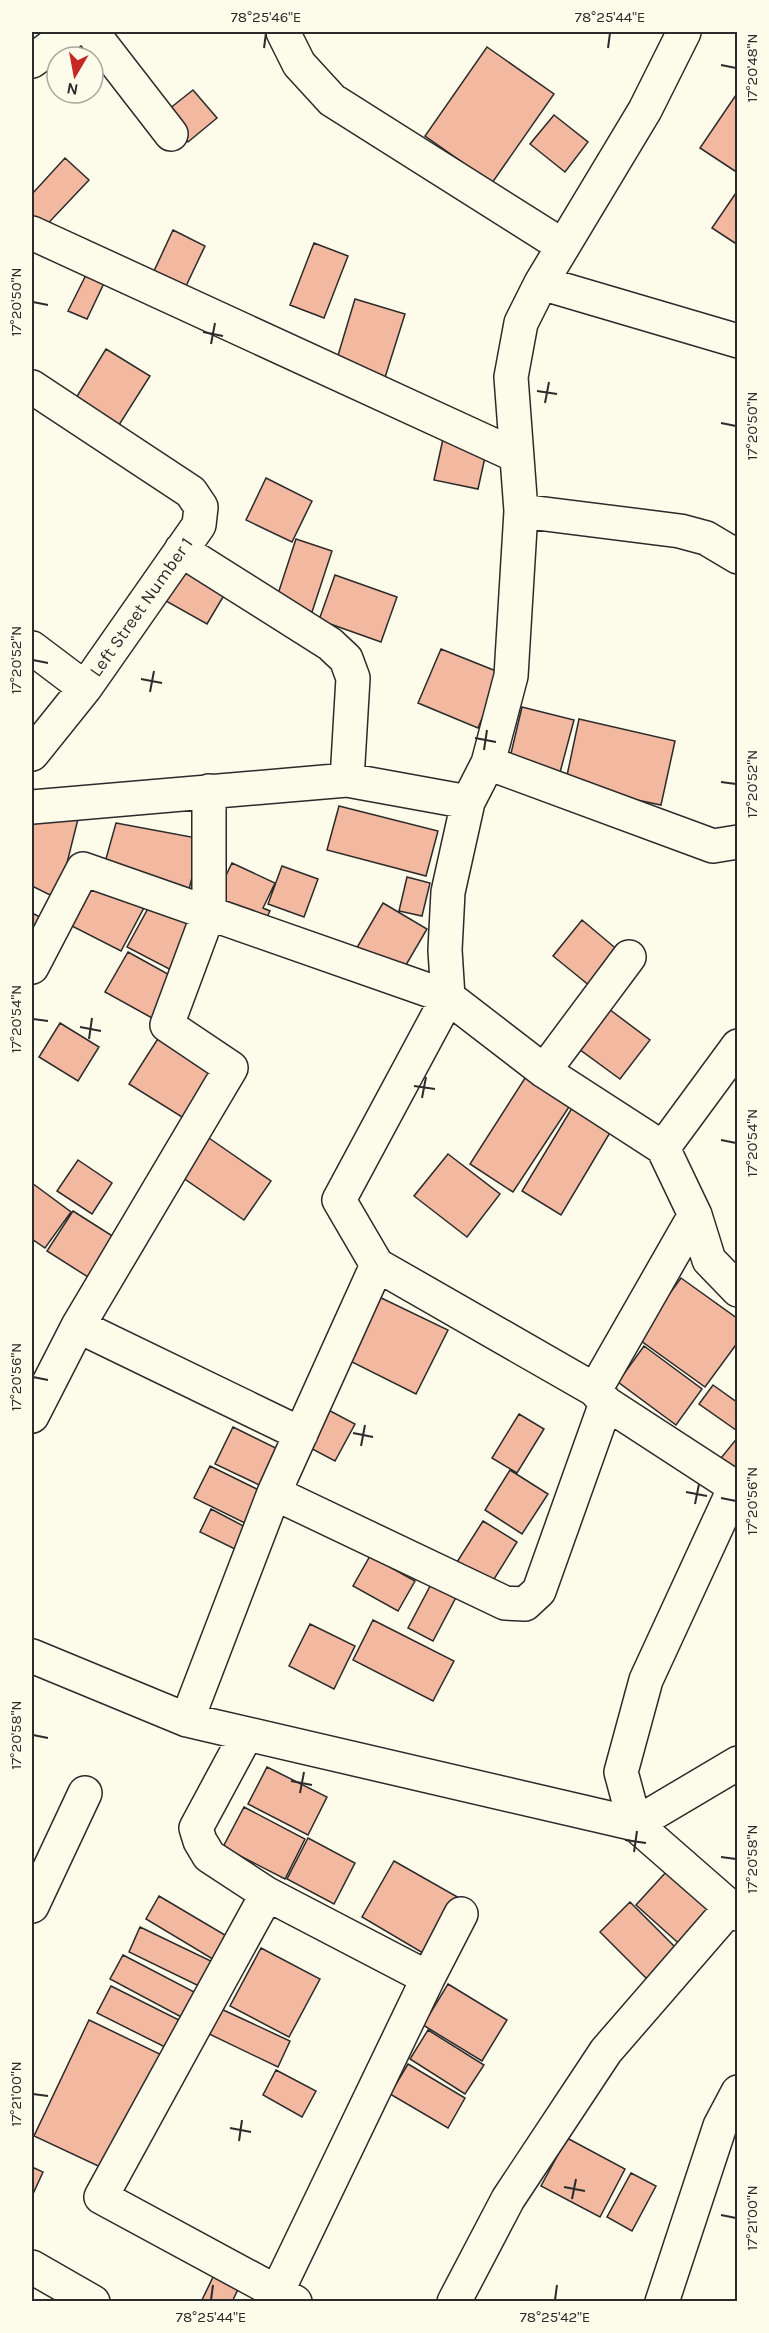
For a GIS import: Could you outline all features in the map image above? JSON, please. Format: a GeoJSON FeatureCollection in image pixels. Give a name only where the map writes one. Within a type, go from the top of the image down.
{"type":"FeatureCollection","features":[{"type":"Feature","properties":{"kind":"street"},"geometry":{"type":"LineString","coordinates":[[32,61],[71,32]]}},
{"type":"Feature","properties":{"kind":"street"},"geometry":{"type":"LineString","coordinates":[[92,32],[171,134]]}},
{"type":"Feature","properties":{"kind":"street"},"geometry":{"type":"LineString","coordinates":[[283,32],[299,64],[332,100],[563,246]]}},
{"type":"Feature","properties":{"kind":"street"},"geometry":{"type":"LineString","coordinates":[[635,1824],[621,1772],[646,1680],[736,1488],[601,1397],[378,1265],[339,1200],[448,997],[445,950],[448,892],[468,802],[488,763],[510,676],[521,511],[511,377],[521,323],[541,283],[645,110],[684,32]]}},
{"type":"Feature","properties":{"kind":"street"},"geometry":{"type":"LineString","coordinates":[[32,233],[517,456]]}},
{"type":"Feature","properties":{"kind":"street"},"geometry":{"type":"LineString","coordinates":[[541,283],[738,341]]}},
{"type":"Feature","properties":{"kind":"street","name":"Left Street Number 1"},"geometry":{"type":"LineString","coordinates":[[32,387],[191,492],[201,507],[199,525],[85,688],[32,754]]}},
{"type":"Feature","properties":{"kind":"street"},"geometry":{"type":"LineString","coordinates":[[521,511],[680,531],[706,538],[738,557]]}},
{"type":"Feature","properties":{"kind":"street"},"geometry":{"type":"LineString","coordinates":[[181,550],[330,644],[346,659],[353,678],[347,780]]}},
{"type":"Feature","properties":{"kind":"street"},"geometry":{"type":"LineString","coordinates":[[32,648],[85,688]]}},
{"type":"Feature","properties":{"kind":"street"},"geometry":{"type":"LineString","coordinates":[[488,763],[713,846],[738,842]]}},
{"type":"Feature","properties":{"kind":"street"},"geometry":{"type":"LineString","coordinates":[[32,807],[347,780],[468,802]]}},
{"type":"Feature","properties":{"kind":"street"},"geometry":{"type":"LineString","coordinates":[[32,1416],[78,1326],[231,1068],[167,1025],[209,912],[209,791]]}},
{"type":"Feature","properties":{"kind":"street"},"geometry":{"type":"LineString","coordinates":[[32,967],[82,868],[448,997],[544,1071],[663,1148],[695,1215],[708,1260],[738,1290]]}},
{"type":"Feature","properties":{"kind":"street"},"geometry":{"type":"LineString","coordinates":[[544,1071],[629,957]]}},
{"type":"Feature","properties":{"kind":"street"},"geometry":{"type":"LineString","coordinates":[[663,1148],[738,1046]]}},
{"type":"Feature","properties":{"kind":"street"},"geometry":{"type":"LineString","coordinates":[[274,1492],[505,1604],[525,1604],[539,1591],[601,1397],[695,1215]]}},
{"type":"Feature","properties":{"kind":"street"},"geometry":{"type":"LineString","coordinates":[[187,1720],[274,1492],[378,1265]]}},
{"type":"Feature","properties":{"kind":"street"},"geometry":{"type":"LineString","coordinates":[[78,1326],[301,1434]]}},
{"type":"Feature","properties":{"kind":"street"},"geometry":{"type":"LineString","coordinates":[[32,1656],[187,1720],[635,1824],[734,1911],[606,2051],[508,2199],[454,2301]]}},
{"type":"Feature","properties":{"kind":"street"},"geometry":{"type":"LineString","coordinates":[[246,1735],[196,1828],[200,1841],[209,1856],[267,1894],[428,1978]]}},
{"type":"Feature","properties":{"kind":"street"},"geometry":{"type":"LineString","coordinates":[[635,1824],[738,1763]]}},
{"type":"Feature","properties":{"kind":"street"},"geometry":{"type":"LineString","coordinates":[[32,1906],[86,1793]]}},
{"type":"Feature","properties":{"kind":"street"},"geometry":{"type":"LineString","coordinates":[[267,1894],[101,2197],[286,2297],[428,1978],[461,1914]]}},
{"type":"Feature","properties":{"kind":"street"},"geometry":{"type":"LineString","coordinates":[[662,2301],[720,2126],[738,2092]]}},
{"type":"Feature","properties":{"kind":"street"},"geometry":{"type":"LineString","coordinates":[[32,2266],[93,2301]]}},
{"type":"Feature","properties":{"kind":"building"},"geometry":{"type":"Polygon","coordinates":[[[487,47],[554,94],[492,183],[425,136],[487,47]]]}},
{"type":"Feature","properties":{"kind":"building"},"geometry":{"type":"Polygon","coordinates":[[[193,90],[217,118],[188,142],[164,113],[193,90]]]}},
{"type":"Feature","properties":{"kind":"building"},"geometry":{"type":"Polygon","coordinates":[[[738,92],[738,173],[700,148],[738,92]]]}},
{"type":"Feature","properties":{"kind":"building"},"geometry":{"type":"Polygon","coordinates":[[[554,115],[588,142],[565,172],[530,144],[554,115]]]}},
{"type":"Feature","properties":{"kind":"building"},"geometry":{"type":"Polygon","coordinates":[[[65,158],[89,180],[38,234],[32,228],[32,194],[65,158]]]}},
{"type":"Feature","properties":{"kind":"building"},"geometry":{"type":"Polygon","coordinates":[[[738,190],[738,245],[712,228],[738,190]]]}},
{"type":"Feature","properties":{"kind":"building"},"geometry":{"type":"Polygon","coordinates":[[[173,230],[205,246],[186,286],[154,271],[173,230]]]}},
{"type":"Feature","properties":{"kind":"building"},"geometry":{"type":"Polygon","coordinates":[[[314,243],[348,256],[324,318],[290,305],[314,243]]]}},
{"type":"Feature","properties":{"kind":"building"},"geometry":{"type":"Polygon","coordinates":[[[87,273],[105,281],[87,319],[68,311],[87,273]]]}},
{"type":"Feature","properties":{"kind":"building"},"geometry":{"type":"Polygon","coordinates":[[[355,299],[405,314],[382,387],[333,372],[355,299]]]}},
{"type":"Feature","properties":{"kind":"building"},"geometry":{"type":"Polygon","coordinates":[[[106,349],[150,376],[119,425],[76,398],[106,349]]]}},
{"type":"Feature","properties":{"kind":"building"},"geometry":{"type":"Polygon","coordinates":[[[443,439],[487,448],[478,489],[434,480],[443,439]]]}},
{"type":"Feature","properties":{"kind":"building"},"geometry":{"type":"Polygon","coordinates":[[[266,478],[312,501],[292,542],[246,520],[266,478]]]}},
{"type":"Feature","properties":{"kind":"building"},"geometry":{"type":"Polygon","coordinates":[[[296,539],[332,551],[312,612],[276,600],[296,539]]]}},
{"type":"Feature","properties":{"kind":"building"},"geometry":{"type":"Polygon","coordinates":[[[184,568],[226,592],[207,624],[166,601],[184,568]]]}},
{"type":"Feature","properties":{"kind":"building"},"geometry":{"type":"Polygon","coordinates":[[[335,575],[397,597],[381,642],[319,620],[335,575]]]}},
{"type":"Feature","properties":{"kind":"building"},"geometry":{"type":"Polygon","coordinates":[[[441,649],[501,673],[478,728],[418,703],[441,649]]]}},
{"type":"Feature","properties":{"kind":"building"},"geometry":{"type":"Polygon","coordinates":[[[522,707],[574,720],[558,780],[508,766],[522,707]]]}},
{"type":"Feature","properties":{"kind":"building"},"geometry":{"type":"Polygon","coordinates":[[[579,719],[675,741],[661,805],[565,785],[579,719]]]}},
{"type":"Feature","properties":{"kind":"building"},"geometry":{"type":"Polygon","coordinates":[[[339,806],[438,831],[426,876],[327,850],[339,806]]]}},
{"type":"Feature","properties":{"kind":"building"},"geometry":{"type":"Polygon","coordinates":[[[79,815],[58,899],[32,886],[32,824],[79,815]]]}},
{"type":"Feature","properties":{"kind":"building"},"geometry":{"type":"Polygon","coordinates":[[[116,823],[202,839],[187,897],[102,873],[116,823]]]}},
{"type":"Feature","properties":{"kind":"building"},"geometry":{"type":"Polygon","coordinates":[[[232,863],[275,883],[263,908],[270,911],[264,923],[214,900],[232,863]]]}},
{"type":"Feature","properties":{"kind":"building"},"geometry":{"type":"Polygon","coordinates":[[[282,866],[318,879],[304,917],[268,904],[282,866]]]}},
{"type":"Feature","properties":{"kind":"building"},"geometry":{"type":"Polygon","coordinates":[[[90,873],[147,902],[121,951],[64,922],[90,873]]]}},
{"type":"Feature","properties":{"kind":"building"},"geometry":{"type":"Polygon","coordinates":[[[407,877],[430,883],[422,916],[399,911],[407,877]]]}},
{"type":"Feature","properties":{"kind":"building"},"geometry":{"type":"Polygon","coordinates":[[[151,903],[198,928],[175,972],[127,947],[151,903]]]}},
{"type":"Feature","properties":{"kind":"building"},"geometry":{"type":"Polygon","coordinates":[[[383,903],[427,929],[399,977],[355,951],[383,903]]]}},
{"type":"Feature","properties":{"kind":"building"},"geometry":{"type":"Polygon","coordinates":[[[32,913],[48,921],[32,955],[32,913]]]}},
{"type":"Feature","properties":{"kind":"building"},"geometry":{"type":"Polygon","coordinates":[[[582,920],[619,951],[590,986],[553,956],[582,920]]]}},
{"type":"Feature","properties":{"kind":"building"},"geometry":{"type":"Polygon","coordinates":[[[128,952],[175,978],[152,1018],[105,992],[128,952]]]}},
{"type":"Feature","properties":{"kind":"building"},"geometry":{"type":"Polygon","coordinates":[[[609,1009],[650,1040],[620,1079],[579,1049],[609,1009]]]}},
{"type":"Feature","properties":{"kind":"building"},"geometry":{"type":"Polygon","coordinates":[[[60,1023],[99,1047],[78,1081],[39,1057],[60,1023]]]}},
{"type":"Feature","properties":{"kind":"building"},"geometry":{"type":"Polygon","coordinates":[[[159,1037],[219,1074],[190,1122],[129,1084],[159,1037]]]}},
{"type":"Feature","properties":{"kind":"building"},"geometry":{"type":"Polygon","coordinates":[[[527,1075],[571,1104],[513,1192],[470,1164],[527,1075]]]}},
{"type":"Feature","properties":{"kind":"building"},"geometry":{"type":"Polygon","coordinates":[[[572,1108],[611,1131],[561,1215],[522,1191],[572,1108]]]}},
{"type":"Feature","properties":{"kind":"building"},"geometry":{"type":"Polygon","coordinates":[[[206,1136],[271,1181],[244,1220],[179,1175],[206,1136]]]}},
{"type":"Feature","properties":{"kind":"building"},"geometry":{"type":"Polygon","coordinates":[[[448,1154],[500,1194],[467,1237],[414,1196],[448,1154]]]}},
{"type":"Feature","properties":{"kind":"building"},"geometry":{"type":"Polygon","coordinates":[[[78,1160],[112,1183],[92,1214],[57,1191],[78,1160]]]}},
{"type":"Feature","properties":{"kind":"building"},"geometry":{"type":"Polygon","coordinates":[[[32,1183],[71,1212],[45,1248],[32,1239],[32,1183]]]}},
{"type":"Feature","properties":{"kind":"building"},"geometry":{"type":"Polygon","coordinates":[[[73,1211],[125,1244],[99,1284],[47,1251],[73,1211]]]}},
{"type":"Feature","properties":{"kind":"building"},"geometry":{"type":"Polygon","coordinates":[[[681,1278],[738,1319],[738,1342],[705,1387],[637,1338],[681,1278]]]}},
{"type":"Feature","properties":{"kind":"building"},"geometry":{"type":"Polygon","coordinates":[[[371,1293],[448,1330],[416,1394],[340,1356],[371,1293]]]}},
{"type":"Feature","properties":{"kind":"building"},"geometry":{"type":"Polygon","coordinates":[[[644,1346],[702,1389],[676,1425],[618,1382],[644,1346]]]}},
{"type":"Feature","properties":{"kind":"building"},"geometry":{"type":"Polygon","coordinates":[[[713,1385],[738,1403],[736,1430],[699,1404],[713,1385]]]}},
{"type":"Feature","properties":{"kind":"building"},"geometry":{"type":"Polygon","coordinates":[[[319,1405],[355,1424],[335,1461],[299,1442],[319,1405]]]}},
{"type":"Feature","properties":{"kind":"building"},"geometry":{"type":"Polygon","coordinates":[[[519,1414],[544,1429],[517,1473],[492,1458],[519,1414]]]}},
{"type":"Feature","properties":{"kind":"building"},"geometry":{"type":"Polygon","coordinates":[[[233,1427],[290,1455],[272,1491],[215,1464],[233,1427]]]}},
{"type":"Feature","properties":{"kind":"building"},"geometry":{"type":"Polygon","coordinates":[[[738,1437],[738,1468],[737,1470],[721,1458],[738,1437]]]}},
{"type":"Feature","properties":{"kind":"building"},"geometry":{"type":"Polygon","coordinates":[[[210,1466],[269,1495],[253,1527],[194,1498],[210,1466]]]}},
{"type":"Feature","properties":{"kind":"building"},"geometry":{"type":"Polygon","coordinates":[[[510,1470],[548,1494],[522,1534],[485,1510],[510,1470]]]}},
{"type":"Feature","properties":{"kind":"building"},"geometry":{"type":"Polygon","coordinates":[[[211,1509],[253,1531],[241,1552],[200,1532],[211,1509]]]}},
{"type":"Feature","properties":{"kind":"building"},"geometry":{"type":"Polygon","coordinates":[[[483,1521],[517,1542],[491,1584],[457,1562],[483,1521]]]}},
{"type":"Feature","properties":{"kind":"building"},"geometry":{"type":"Polygon","coordinates":[[[370,1556],[415,1581],[398,1611],[353,1586],[370,1556]]]}},
{"type":"Feature","properties":{"kind":"building"},"geometry":{"type":"Polygon","coordinates":[[[437,1573],[462,1586],[433,1641],[408,1628],[437,1573]]]}},
{"type":"Feature","properties":{"kind":"building"},"geometry":{"type":"Polygon","coordinates":[[[373,1620],[454,1661],[433,1701],[353,1660],[373,1620]]]}},
{"type":"Feature","properties":{"kind":"building"},"geometry":{"type":"Polygon","coordinates":[[[310,1624],[355,1646],[334,1689],[289,1666],[310,1624]]]}},
{"type":"Feature","properties":{"kind":"building"},"geometry":{"type":"Polygon","coordinates":[[[267,1767],[327,1797],[308,1835],[248,1804],[267,1767]]]}},
{"type":"Feature","properties":{"kind":"building"},"geometry":{"type":"Polygon","coordinates":[[[244,1807],[305,1839],[285,1879],[223,1847],[244,1807]]]}},
{"type":"Feature","properties":{"kind":"building"},"geometry":{"type":"Polygon","coordinates":[[[308,1838],[355,1863],[334,1904],[287,1879],[308,1838]]]}},
{"type":"Feature","properties":{"kind":"building"},"geometry":{"type":"Polygon","coordinates":[[[394,1861],[461,1899],[428,1956],[362,1917],[394,1861]]]}},
{"type":"Feature","properties":{"kind":"building"},"geometry":{"type":"Polygon","coordinates":[[[667,1871],[716,1915],[685,1949],[636,1905],[667,1871]]]}},
{"type":"Feature","properties":{"kind":"building"},"geometry":{"type":"Polygon","coordinates":[[[159,1896],[230,1938],[216,1961],[146,1919],[159,1896]]]}},
{"type":"Feature","properties":{"kind":"building"},"geometry":{"type":"Polygon","coordinates":[[[630,1902],[684,1956],[654,1986],[600,1932],[630,1902]]]}},
{"type":"Feature","properties":{"kind":"building"},"geometry":{"type":"Polygon","coordinates":[[[140,1927],[215,1963],[203,1988],[129,1952],[140,1927]]]}},
{"type":"Feature","properties":{"kind":"building"},"geometry":{"type":"Polygon","coordinates":[[[261,1948],[320,1979],[289,2037],[230,2006],[261,1948]]]}},
{"type":"Feature","properties":{"kind":"building"},"geometry":{"type":"Polygon","coordinates":[[[123,1955],[198,1994],[185,2019],[110,1979],[123,1955]]]}},
{"type":"Feature","properties":{"kind":"building"},"geometry":{"type":"Polygon","coordinates":[[[448,1984],[507,2020],[482,2061],[423,2025],[448,1984]]]}},
{"type":"Feature","properties":{"kind":"building"},"geometry":{"type":"Polygon","coordinates":[[[111,1986],[181,2021],[167,2048],[97,2013],[111,1986]]]}},
{"type":"Feature","properties":{"kind":"building"},"geometry":{"type":"Polygon","coordinates":[[[219,2008],[290,2041],[278,2067],[207,2033],[219,2008]]]}},
{"type":"Feature","properties":{"kind":"building"},"geometry":{"type":"Polygon","coordinates":[[[89,2020],[166,2057],[111,2172],[34,2136],[89,2020]]]}},
{"type":"Feature","properties":{"kind":"building"},"geometry":{"type":"Polygon","coordinates":[[[428,2030],[484,2065],[465,2094],[410,2059],[428,2030]]]}},
{"type":"Feature","properties":{"kind":"building"},"geometry":{"type":"Polygon","coordinates":[[[408,2064],[465,2098],[448,2128],[390,2094],[408,2064]]]}},
{"type":"Feature","properties":{"kind":"building"},"geometry":{"type":"Polygon","coordinates":[[[276,2070],[316,2091],[302,2117],[263,2095],[276,2070]]]}},
{"type":"Feature","properties":{"kind":"building"},"geometry":{"type":"Polygon","coordinates":[[[567,2138],[625,2169],[600,2217],[541,2186],[567,2138]]]}},
{"type":"Feature","properties":{"kind":"building"},"geometry":{"type":"Polygon","coordinates":[[[32,2167],[43,2172],[32,2196],[32,2167]]]}},
{"type":"Feature","properties":{"kind":"building"},"geometry":{"type":"Polygon","coordinates":[[[631,2173],[656,2186],[632,2231],[607,2217],[631,2173]]]}},
{"type":"Feature","properties":{"kind":"building"},"geometry":{"type":"Polygon","coordinates":[[[214,2275],[239,2287],[232,2302],[201,2302],[214,2275]]]}}]}
